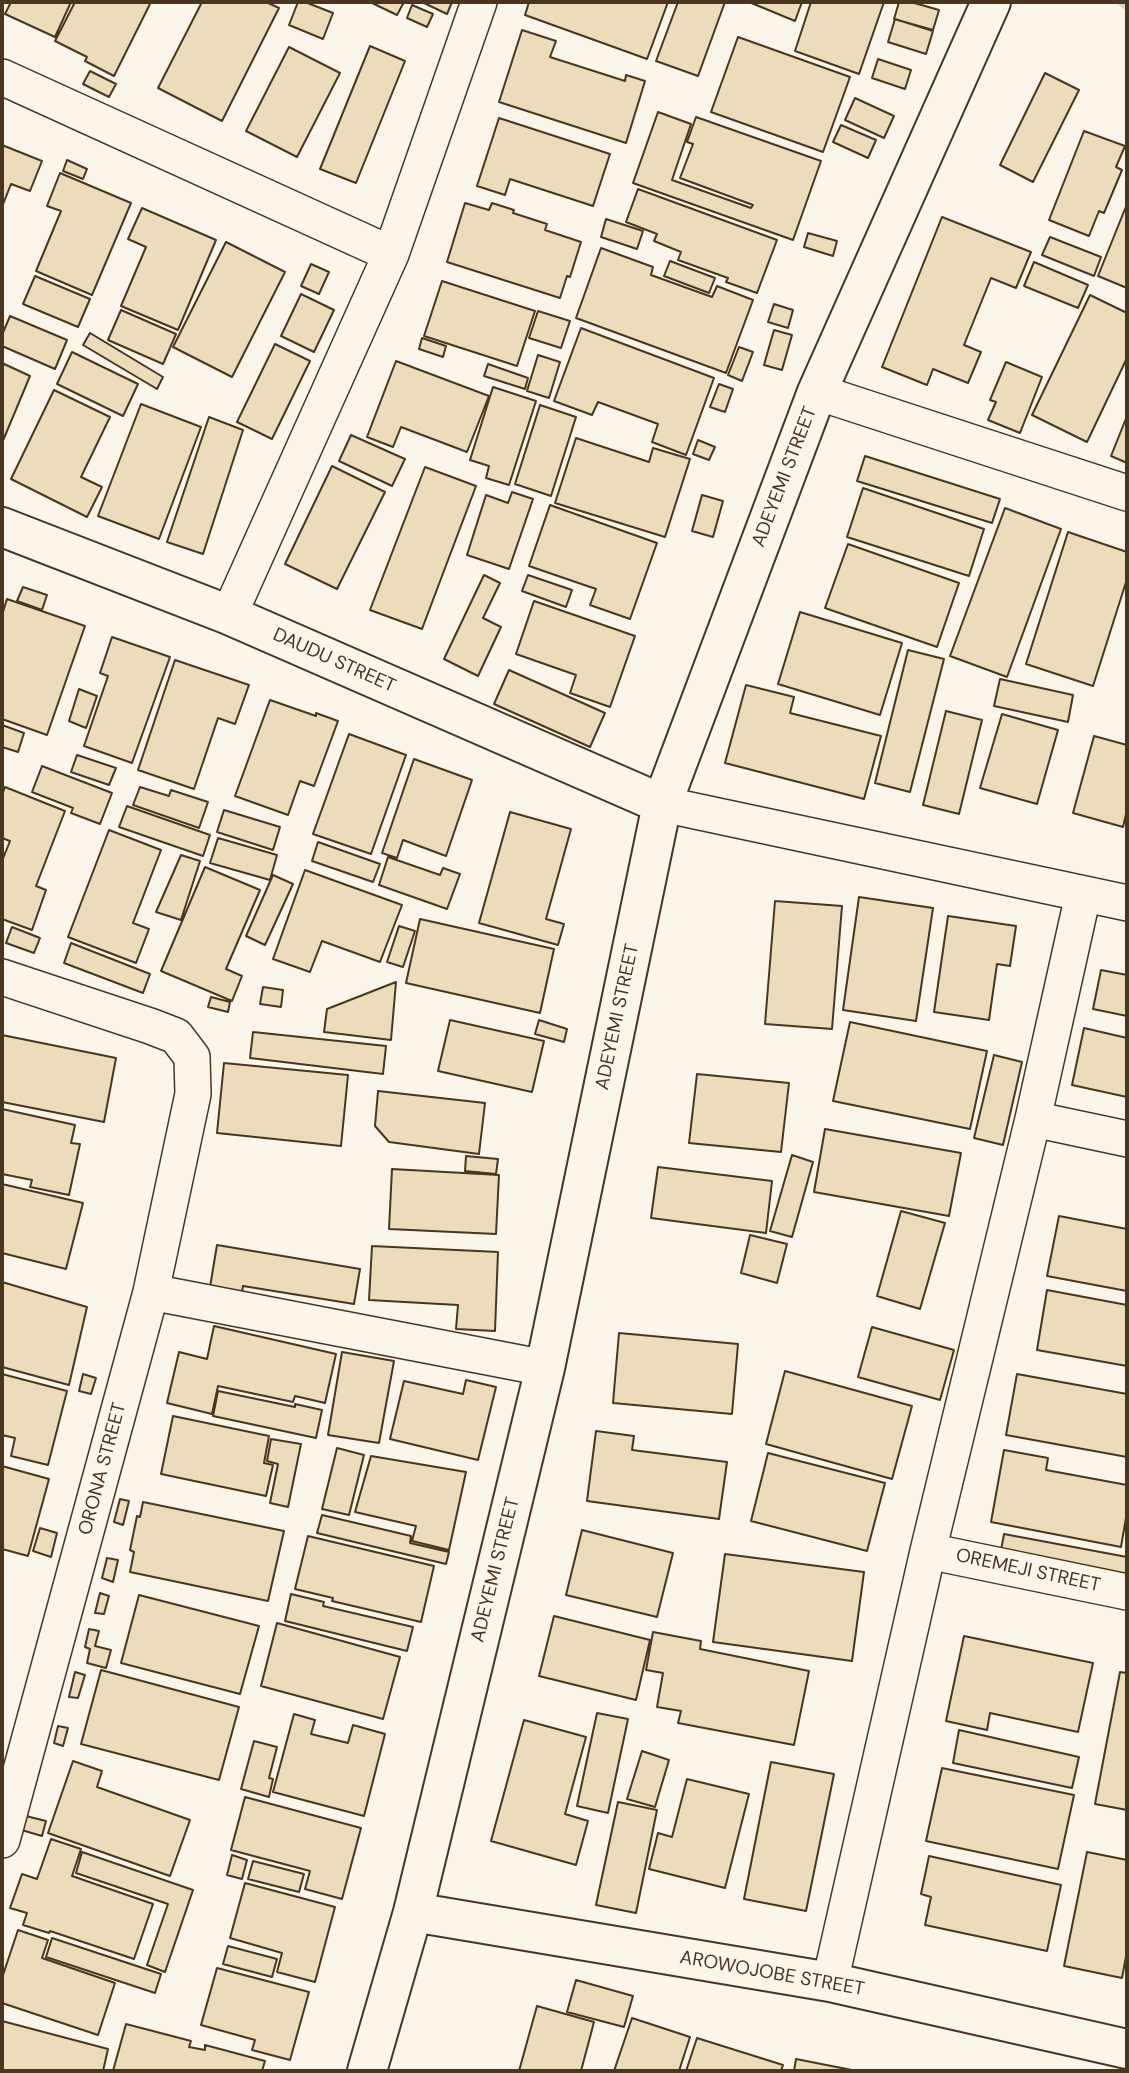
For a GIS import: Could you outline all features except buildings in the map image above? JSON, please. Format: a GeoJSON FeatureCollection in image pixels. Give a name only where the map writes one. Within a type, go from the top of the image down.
{"type":"FeatureCollection","features":[{"type":"Feature","properties":{"kind":"street"},"geometry":{"type":"LineString","coordinates":[[229,615],[391,254],[479,2]]}},
{"type":"Feature","properties":{"kind":"street","name":"ADEYEMI STREET"},"geometry":{"type":"LineString","coordinates":[[367,2071],[413,1912],[545,1368],[662,804],[817,392],[991,2]]}},
{"type":"Feature","properties":{"kind":"street"},"geometry":{"type":"LineString","coordinates":[[2,77],[391,254]]}},
{"type":"Feature","properties":{"kind":"street"},"geometry":{"type":"LineString","coordinates":[[817,392],[1127,494]]}},
{"type":"Feature","properties":{"kind":"street","name":"DAUDU STREET"},"geometry":{"type":"LineString","coordinates":[[2,527],[229,615],[662,804]]}},
{"type":"Feature","properties":{"kind":"street"},"geometry":{"type":"LineString","coordinates":[[662,804],[1127,903]]}},
{"type":"Feature","properties":{"kind":"street"},"geometry":{"type":"LineString","coordinates":[[830,1982],[928,1551],[1034,1119],[1083,895]]}},
{"type":"Feature","properties":{"kind":"street","name":"ORONA STREET"},"geometry":{"type":"LineString","coordinates":[[2,977],[176,1036],[192,1057],[193,1094],[151,1292],[2,1840]]}},
{"type":"Feature","properties":{"kind":"street"},"geometry":{"type":"LineString","coordinates":[[1034,1119],[1127,1139]]}},
{"type":"Feature","properties":{"kind":"street"},"geometry":{"type":"LineString","coordinates":[[151,1292],[545,1368]]}},
{"type":"Feature","properties":{"kind":"street","name":"OREMEJI STREET"},"geometry":{"type":"LineString","coordinates":[[928,1551],[1127,1592]]}},
{"type":"Feature","properties":{"kind":"street","name":"AROWOJOBE STREET"},"geometry":{"type":"LineString","coordinates":[[413,1912],[830,1982],[1127,2049]]}}]}
